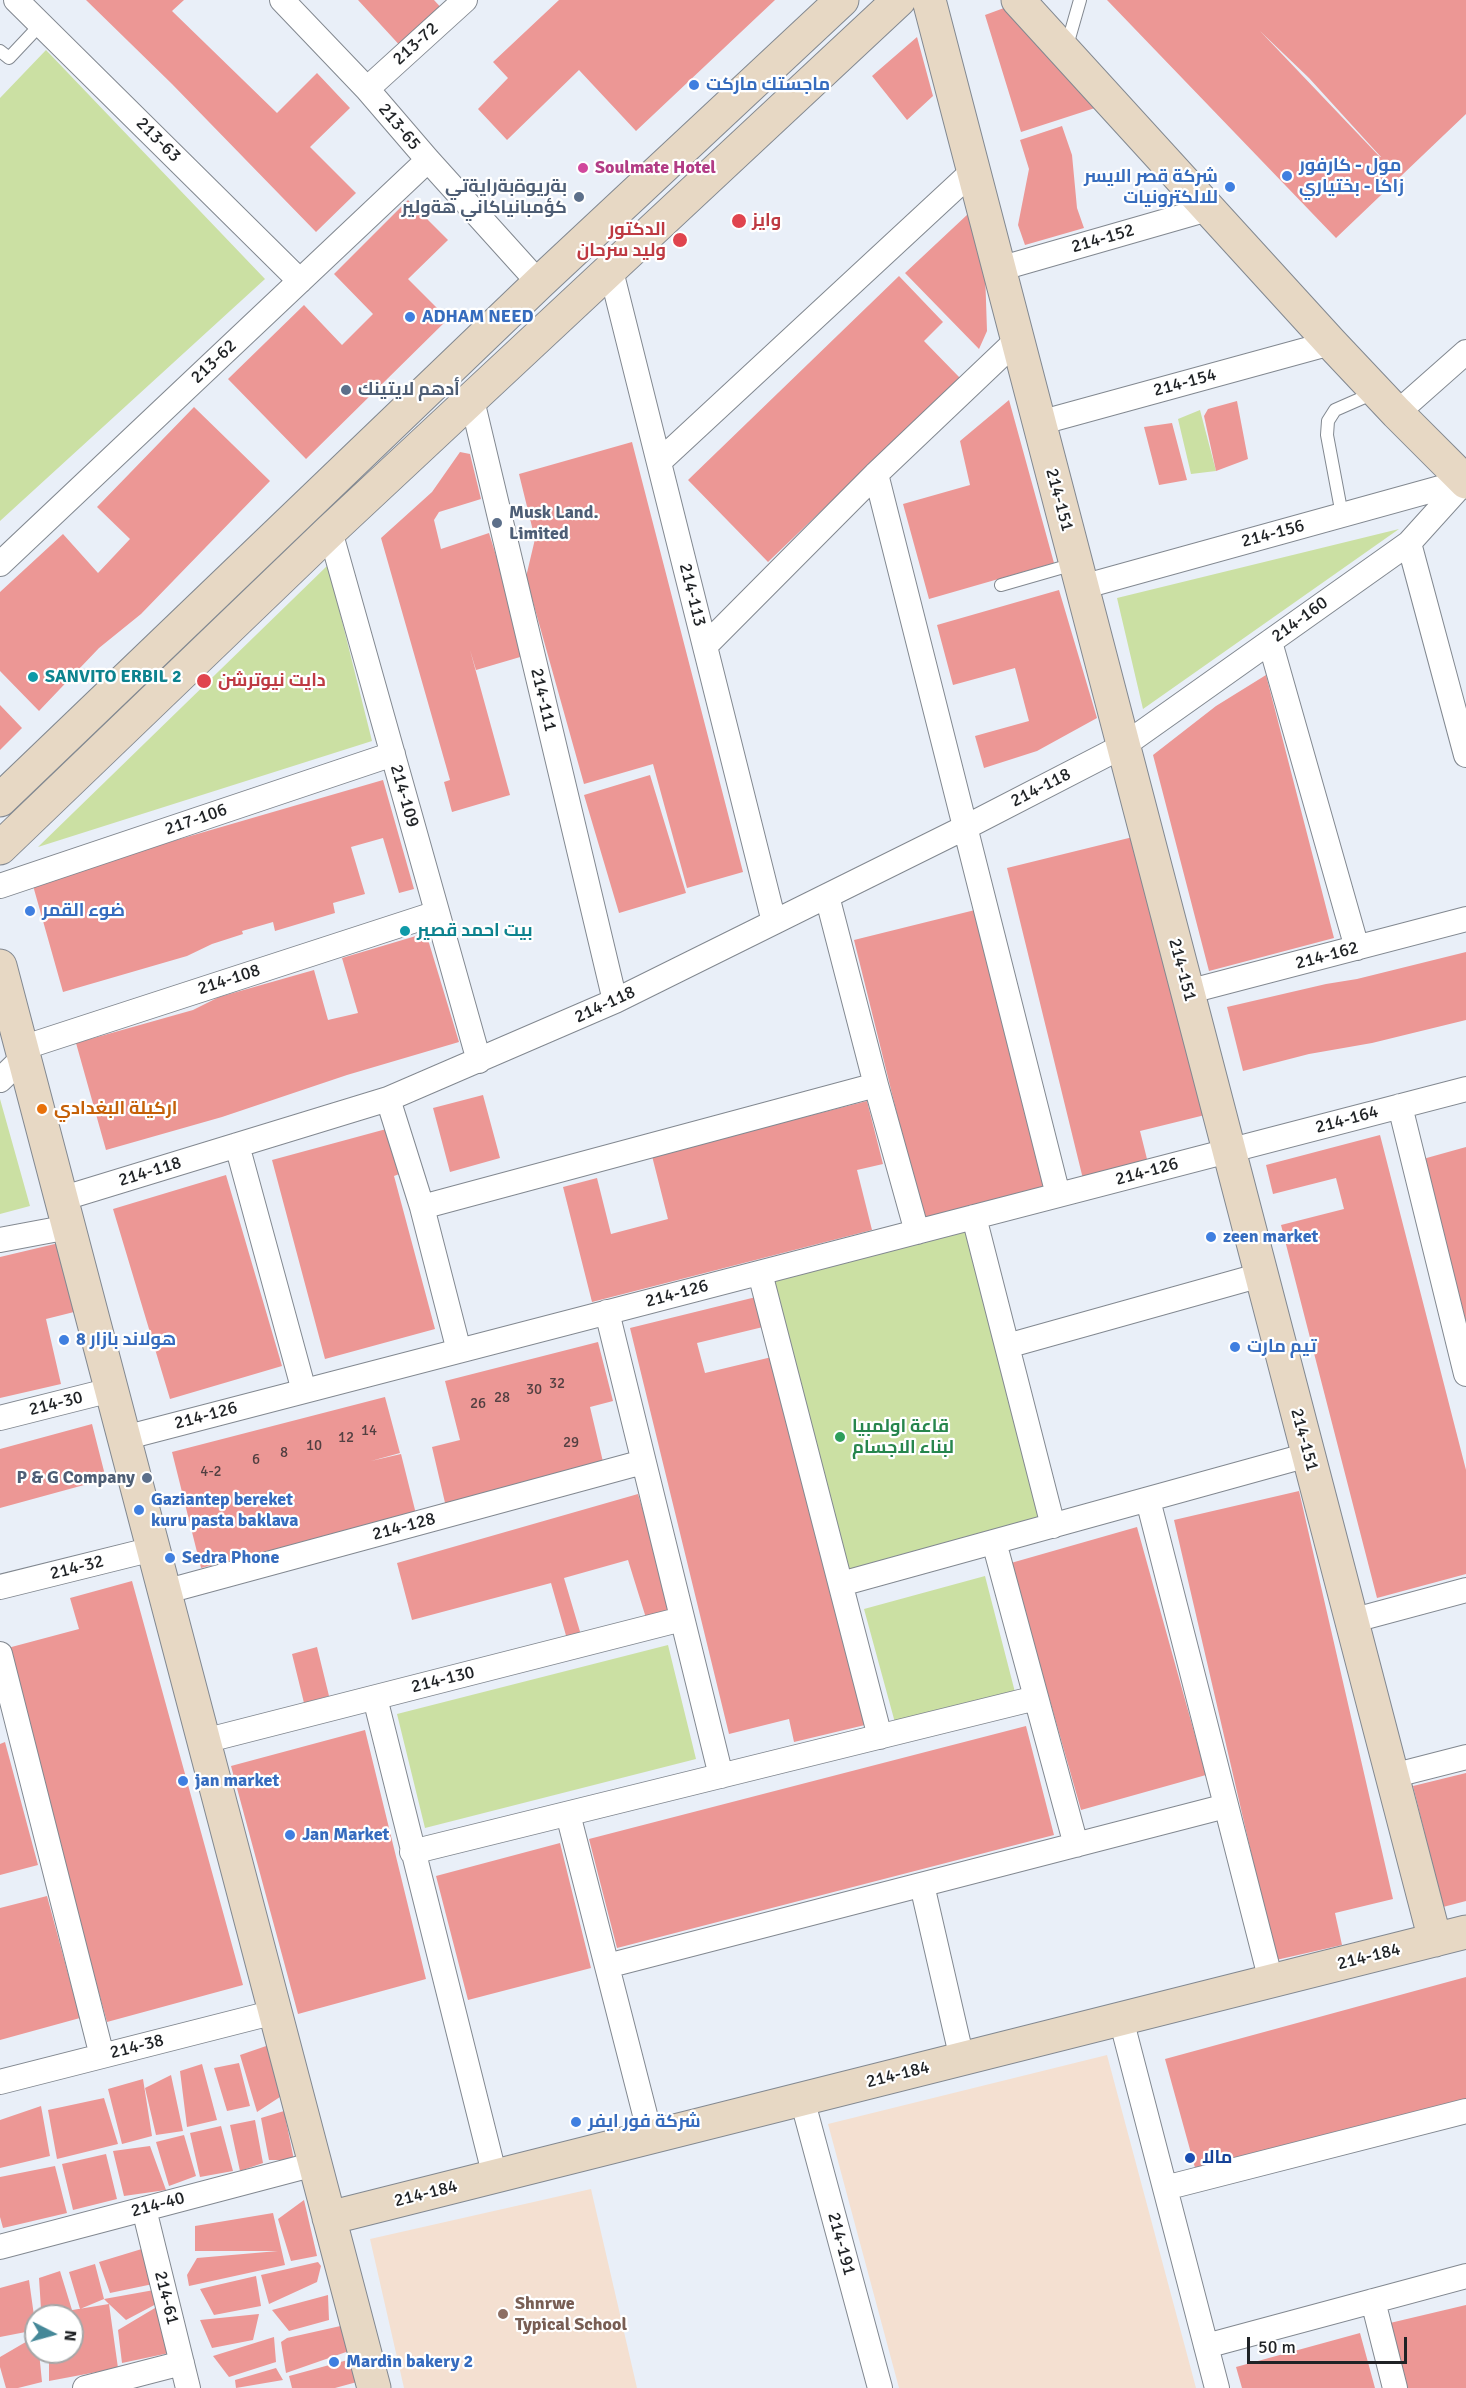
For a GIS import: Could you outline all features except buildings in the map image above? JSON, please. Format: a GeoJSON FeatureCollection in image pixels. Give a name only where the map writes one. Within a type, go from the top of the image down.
{"type":"FeatureCollection","features":[{"type":"Feature","properties":{"kind":"street","name":"213-63"},"geometry":{"type":"LineString","coordinates":[[16,0],[300,281]]}},
{"type":"Feature","properties":{"kind":"street","name":"213-65"},"geometry":{"type":"LineString","coordinates":[[282,0],[367,89],[539,282]]}},
{"type":"Feature","properties":{"kind":"street","name":"213-72"},"geometry":{"type":"LineString","coordinates":[[367,89],[465,0]]}},
{"type":"Feature","properties":{"kind":"street"},"geometry":{"type":"LineString","coordinates":[[0,800],[539,282],[842,0]]}},
{"type":"Feature","properties":{"kind":"street"},"geometry":{"type":"LineString","coordinates":[[0,848],[330,531],[472,400],[610,267],[899,0]]}},
{"type":"Feature","properties":{"kind":"street","name":"214-151"},"geometry":{"type":"LineString","coordinates":[[929,0],[1435,1940]]}},
{"type":"Feature","properties":{"kind":"street"},"geometry":{"type":"LineString","coordinates":[[1018,0],[1331,343],[1466,481]]}},
{"type":"Feature","properties":{"kind":"street","name":"213-62"},"geometry":{"type":"LineString","coordinates":[[0,564],[428,160]]}},
{"type":"Feature","properties":{"kind":"street"},"geometry":{"type":"LineString","coordinates":[[659,462],[973,171]]}},
{"type":"Feature","properties":{"kind":"street","name":"214-152"},"geometry":{"type":"LineString","coordinates":[[999,269],[1208,208]]}},
{"type":"Feature","properties":{"kind":"street","name":"214-113"},"geometry":{"type":"LineString","coordinates":[[610,267],[774,922]]}},
{"type":"Feature","properties":{"kind":"street"},"geometry":{"type":"LineString","coordinates":[[705,646],[876,474],[1017,340]]}},
{"type":"Feature","properties":{"kind":"street","name":"214-154"},"geometry":{"type":"LineString","coordinates":[[1039,423],[1331,343]]}},
{"type":"Feature","properties":{"kind":"street"},"geometry":{"type":"LineString","coordinates":[[1387,402],[1466,352]]}},
{"type":"Feature","properties":{"kind":"street","name":"214-111"},"geometry":{"type":"LineString","coordinates":[[472,400],[615,1001]]}},
{"type":"Feature","properties":{"kind":"street"},"geometry":{"type":"LineString","coordinates":[[876,474],[1058,1195]]}},
{"type":"Feature","properties":{"kind":"street","name":"214-156"},"geometry":{"type":"LineString","coordinates":[[1079,575],[1342,515],[1466,481]]}},
{"type":"Feature","properties":{"kind":"street","name":"214-160"},"geometry":{"type":"LineString","coordinates":[[1123,746],[1409,543],[1466,481]]}},
{"type":"Feature","properties":{"kind":"street","name":"214-109"},"geometry":{"type":"LineString","coordinates":[[330,531],[479,1061]]}},
{"type":"Feature","properties":{"kind":"street"},"geometry":{"type":"LineString","coordinates":[[1409,543],[1466,755]]}},
{"type":"Feature","properties":{"kind":"street"},"geometry":{"type":"LineString","coordinates":[[1270,642],[1357,948]]}},
{"type":"Feature","properties":{"kind":"street","name":"214-118"},"geometry":{"type":"LineString","coordinates":[[0,1240],[237,1145],[388,1099],[479,1061],[615,1001],[966,827],[1123,746]]}},
{"type":"Feature","properties":{"kind":"street","name":"217-106"},"geometry":{"type":"LineString","coordinates":[[0,886],[393,754]]}},
{"type":"Feature","properties":{"kind":"street"},"geometry":{"type":"LineString","coordinates":[[827,896],[917,1232]]}},
{"type":"Feature","properties":{"kind":"street","name":"214-108"},"geometry":{"type":"LineString","coordinates":[[23,1053],[437,913]]}},
{"type":"Feature","properties":{"kind":"street","name":"214-162"},"geometry":{"type":"LineString","coordinates":[[1187,992],[1466,919]]}},
{"type":"Feature","properties":{"kind":"street"},"geometry":{"type":"LineString","coordinates":[[0,966],[374,2388]]}},
{"type":"Feature","properties":{"kind":"street"},"geometry":{"type":"LineString","coordinates":[[0,1080],[23,1053]]}},
{"type":"Feature","properties":{"kind":"street"},"geometry":{"type":"LineString","coordinates":[[422,1207],[876,1085]]}},
{"type":"Feature","properties":{"kind":"street","name":"214-164"},"geometry":{"type":"LineString","coordinates":[[1229,1151],[1466,1089]]}},
{"type":"Feature","properties":{"kind":"street"},"geometry":{"type":"LineString","coordinates":[[388,1099],[422,1207],[459,1351]]}},
{"type":"Feature","properties":{"kind":"street"},"geometry":{"type":"LineString","coordinates":[[1400,1106],[1466,1374]]}},
{"type":"Feature","properties":{"kind":"street"},"geometry":{"type":"LineString","coordinates":[[237,1145],[304,1391]]}},
{"type":"Feature","properties":{"kind":"street","name":"214-126"},"geometry":{"type":"LineString","coordinates":[[124,1438],[1229,1151]]}},
{"type":"Feature","properties":{"kind":"street"},"geometry":{"type":"LineString","coordinates":[[974,1217],[1053,1526]]}},
{"type":"Feature","properties":{"kind":"street"},"geometry":{"type":"LineString","coordinates":[[760,1273],[880,1737]]}},
{"type":"Feature","properties":{"kind":"street"},"geometry":{"type":"LineString","coordinates":[[1006,1346],[1261,1275]]}},
{"type":"Feature","properties":{"kind":"street"},"geometry":{"type":"LineString","coordinates":[[607,1312],[721,1776]]}},
{"type":"Feature","properties":{"kind":"street","name":"214-30"},"geometry":{"type":"LineString","coordinates":[[0,1418],[111,1390]]}},
{"type":"Feature","properties":{"kind":"street"},"geometry":{"type":"LineString","coordinates":[[841,1584],[1308,1455]]}},
{"type":"Feature","properties":{"kind":"street","name":"214-128"},"geometry":{"type":"LineString","coordinates":[[164,1592],[644,1462]]}},
{"type":"Feature","properties":{"kind":"street"},"geometry":{"type":"LineString","coordinates":[[1148,1500],[1272,1981]]}},
{"type":"Feature","properties":{"kind":"street"},"geometry":{"type":"LineString","coordinates":[[994,1542],[1076,1845]]}},
{"type":"Feature","properties":{"kind":"street","name":"214-32"},"geometry":{"type":"LineString","coordinates":[[0,1587],[153,1549]]}},
{"type":"Feature","properties":{"kind":"street"},"geometry":{"type":"LineString","coordinates":[[1351,1621],[1466,1590]]}},
{"type":"Feature","properties":{"kind":"street","name":"214-130"},"geometry":{"type":"LineString","coordinates":[[204,1741],[682,1619]]}},
{"type":"Feature","properties":{"kind":"street"},"geometry":{"type":"LineString","coordinates":[[0,1654],[102,2056]]}},
{"type":"Feature","properties":{"kind":"street"},"geometry":{"type":"LineString","coordinates":[[375,1698],[495,2177]]}},
{"type":"Feature","properties":{"kind":"street"},"geometry":{"type":"LineString","coordinates":[[412,1852],[1036,1698]]}},
{"type":"Feature","properties":{"kind":"street"},"geometry":{"type":"LineString","coordinates":[[1392,1776],[1466,1757]]}},
{"type":"Feature","properties":{"kind":"street"},"geometry":{"type":"LineString","coordinates":[[607,1966],[1226,1806]]}},
{"type":"Feature","properties":{"kind":"street"},"geometry":{"type":"LineString","coordinates":[[568,1814],[651,2138]]}},
{"type":"Feature","properties":{"kind":"street"},"geometry":{"type":"LineString","coordinates":[[922,1885],[962,2059]]}},
{"type":"Feature","properties":{"kind":"street","name":"214-184"},"geometry":{"type":"LineString","coordinates":[[329,2218],[1466,1932]]}},
{"type":"Feature","properties":{"kind":"street","name":"214-38"},"geometry":{"type":"LineString","coordinates":[[0,2082],[275,2012]]}},
{"type":"Feature","properties":{"kind":"street"},"geometry":{"type":"LineString","coordinates":[[1120,2019],[1217,2388]]}},
{"type":"Feature","properties":{"kind":"street","name":"214-191"},"geometry":{"type":"LineString","coordinates":[[802,2099],[880,2388]]}},
{"type":"Feature","properties":{"kind":"street"},"geometry":{"type":"LineString","coordinates":[[1165,2188],[1466,2111]]}},
{"type":"Feature","properties":{"kind":"street","name":"214-40"},"geometry":{"type":"LineString","coordinates":[[0,2247],[315,2164]]}},
{"type":"Feature","properties":{"kind":"street","name":"214-61"},"geometry":{"type":"LineString","coordinates":[[144,2209],[188,2388]]}},
{"type":"Feature","properties":{"kind":"street"},"geometry":{"type":"LineString","coordinates":[[1206,2346],[1466,2276]]}},
{"type":"Feature","properties":{"kind":"street"},"geometry":{"type":"LineString","coordinates":[[1373,2301],[1395,2388]]}},
{"type":"Feature","properties":{"kind":"street"},"geometry":{"type":"LineString","coordinates":[[85,2388],[182,2363]]}},
{"type":"Feature","properties":{"kind":"lane"},"geometry":{"type":"LineString","coordinates":[[1066,50],[1080,0]]}},
{"type":"Feature","properties":{"kind":"lane"},"geometry":{"type":"LineString","coordinates":[[0,51],[9,58],[41,24]]}},
{"type":"Feature","properties":{"kind":"lane"},"geometry":{"type":"LineString","coordinates":[[1342,515],[1327,435],[1328,420],[1335,410],[1387,402]]}},
{"type":"Feature","properties":{"kind":"lane"},"geometry":{"type":"LineString","coordinates":[[1001,585],[1079,575]]}},
{"type":"Feature","properties":{"kind":"shaded area"},"geometry":{"type":"Polygon","coordinates":[[[1107,2055],[1196,2388],[899,2388],[828,2124],[1107,2055]]]}},
{"type":"Feature","properties":{"kind":"shaded area","name":"Shnrwe Typical School"},"geometry":{"type":"Polygon","coordinates":[[[591,2189],[637,2388],[404,2388],[370,2239],[591,2189]]]}},
{"type":"Feature","properties":{"kind":"green space"},"geometry":{"type":"Polygon","coordinates":[[[46,50],[265,279],[0,521],[0,98],[46,50]]]}},
{"type":"Feature","properties":{"kind":"green space"},"geometry":{"type":"Polygon","coordinates":[[[1200,410],[1216,471],[1191,474],[1178,419],[1200,410]]]}},
{"type":"Feature","properties":{"kind":"green space"},"geometry":{"type":"Polygon","coordinates":[[[1399,529],[1143,709],[1117,598],[1399,529]]]}},
{"type":"Feature","properties":{"kind":"green space"},"geometry":{"type":"Polygon","coordinates":[[[328,565],[372,741],[38,847],[328,565]]]}},
{"type":"Feature","properties":{"kind":"green space"},"geometry":{"type":"Polygon","coordinates":[[[0,1099],[30,1206],[0,1214],[0,1099]]]}},
{"type":"Feature","properties":{"kind":"green space"},"geometry":{"type":"Polygon","coordinates":[[[974,1217],[1053,1526],[841,1584],[760,1273],[974,1217]]]}},
{"type":"Feature","properties":{"kind":"green space"},"geometry":{"type":"Polygon","coordinates":[[[985,1576],[1016,1696],[897,1730],[864,1609],[985,1576]]]}},
{"type":"Feature","properties":{"kind":"green space"},"geometry":{"type":"Polygon","coordinates":[[[668,1645],[696,1759],[425,1828],[397,1714],[668,1645]]]}},
{"type":"Feature","properties":{"kind":"place","name":"ماجستك ماركت"},"geometry":{"type":"Point","coordinates":[694,85]}},
{"type":"Feature","properties":{"kind":"place","name":"Soulmate Hotel"},"geometry":{"type":"Point","coordinates":[583,168]}},
{"type":"Feature","properties":{"kind":"place","name":"مول - كارفور زاكا - بختياري"},"geometry":{"type":"Point","coordinates":[1287,176]}},
{"type":"Feature","properties":{"kind":"place","name":"شركة قصر الايسر للالكترونيات"},"geometry":{"type":"Point","coordinates":[1230,187]}},
{"type":"Feature","properties":{"kind":"place","name":"بةريوةبةرايةتي كؤمبانياكاني هةولير"},"geometry":{"type":"Point","coordinates":[579,197]}},
{"type":"Feature","properties":{"kind":"place","name":"وايز"},"geometry":{"type":"Point","coordinates":[739,221]}},
{"type":"Feature","properties":{"kind":"place","name":"الدكتور وليد سرحان"},"geometry":{"type":"Point","coordinates":[680,240]}},
{"type":"Feature","properties":{"kind":"place","name":"ADHAM NEED"},"geometry":{"type":"Point","coordinates":[410,317]}},
{"type":"Feature","properties":{"kind":"place","name":"أدهم لايتينك"},"geometry":{"type":"Point","coordinates":[346,390]}},
{"type":"Feature","properties":{"kind":"place","name":"Musk Land. Limited"},"geometry":{"type":"Point","coordinates":[497,523]}},
{"type":"Feature","properties":{"kind":"place","name":"SANVITO ERBIL 2"},"geometry":{"type":"Point","coordinates":[33,677]}},
{"type":"Feature","properties":{"kind":"place","name":"دايت نيوترشن"},"geometry":{"type":"Point","coordinates":[204,681]}},
{"type":"Feature","properties":{"kind":"place","name":"ضوء القمر"},"geometry":{"type":"Point","coordinates":[30,911]}},
{"type":"Feature","properties":{"kind":"place","name":"بيت احمد قصير"},"geometry":{"type":"Point","coordinates":[405,931]}},
{"type":"Feature","properties":{"kind":"place","name":"اركيلة البغدادي"},"geometry":{"type":"Point","coordinates":[42,1109]}},
{"type":"Feature","properties":{"kind":"place","name":"zeen market"},"geometry":{"type":"Point","coordinates":[1211,1237]}},
{"type":"Feature","properties":{"kind":"place","name":"هولاند بازار 8"},"geometry":{"type":"Point","coordinates":[64,1340]}},
{"type":"Feature","properties":{"kind":"place","name":"تيم مارت"},"geometry":{"type":"Point","coordinates":[1235,1347]}},
{"type":"Feature","properties":{"kind":"place","name":"قاعة اولمبيا لبناء الاجسام"},"geometry":{"type":"Point","coordinates":[840,1437]}},
{"type":"Feature","properties":{"kind":"place","name":"P & G Company"},"geometry":{"type":"Point","coordinates":[147,1478]}},
{"type":"Feature","properties":{"kind":"place","name":"Gaziantep bereket kuru pasta baklava"},"geometry":{"type":"Point","coordinates":[139,1510]}},
{"type":"Feature","properties":{"kind":"place","name":"Sedra Phone"},"geometry":{"type":"Point","coordinates":[170,1558]}},
{"type":"Feature","properties":{"kind":"place","name":"jan market"},"geometry":{"type":"Point","coordinates":[183,1781]}},
{"type":"Feature","properties":{"kind":"place","name":"Jan Market"},"geometry":{"type":"Point","coordinates":[290,1835]}},
{"type":"Feature","properties":{"kind":"place","name":"شركة فور ايفر"},"geometry":{"type":"Point","coordinates":[576,2122]}},
{"type":"Feature","properties":{"kind":"place","name":"مالا"},"geometry":{"type":"Point","coordinates":[1190,2158]}},
{"type":"Feature","properties":{"kind":"place","name":"Shnrwe Typical School"},"geometry":{"type":"Point","coordinates":[503,2314]}},
{"type":"Feature","properties":{"kind":"place","name":"Mardin bakery 2"},"geometry":{"type":"Point","coordinates":[334,2362]}}]}
